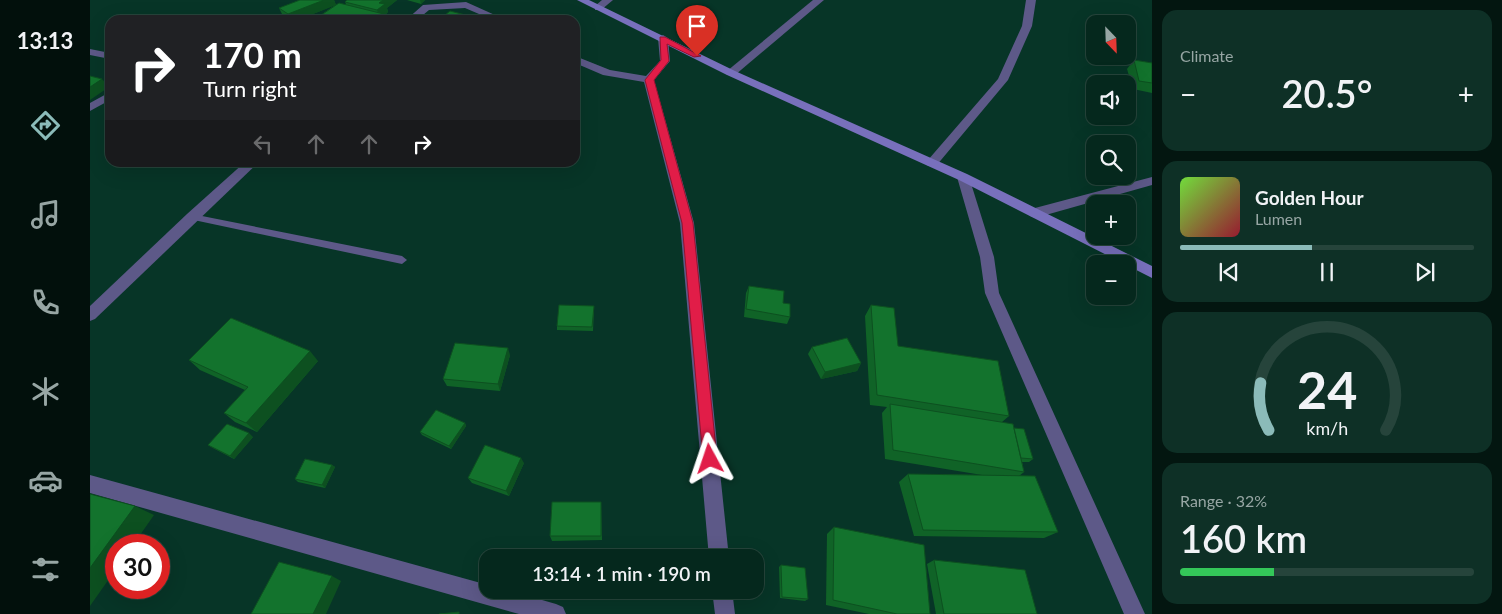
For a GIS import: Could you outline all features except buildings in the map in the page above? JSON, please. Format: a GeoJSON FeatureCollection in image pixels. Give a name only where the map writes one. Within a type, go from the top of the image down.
{"type":"FeatureCollection","features":[{"type":"Feature","properties":{"kind":"street"},"geometry":{"type":"LineString","coordinates":[[582,0],[663,38],[731,73],[963,177],[1152,272]]}},
{"type":"Feature","properties":{"kind":"street"},"geometry":{"type":"LineString","coordinates":[[598,8],[608,0]]}},
{"type":"Feature","properties":{"kind":"street"},"geometry":{"type":"LineString","coordinates":[[731,73],[820,0]]}},
{"type":"Feature","properties":{"kind":"street"},"geometry":{"type":"LineString","coordinates":[[932,163],[1003,80],[1027,26],[1031,0]]}},
{"type":"Feature","properties":{"kind":"street"},"geometry":{"type":"LineString","coordinates":[[417,15],[426,7],[466,5],[490,15]]}},
{"type":"Feature","properties":{"kind":"street"},"geometry":{"type":"LineString","coordinates":[[649,80],[665,61],[663,38]]}},
{"type":"Feature","properties":{"kind":"street"},"geometry":{"type":"LineString","coordinates":[[90,52],[105,55]]}},
{"type":"Feature","properties":{"kind":"street"},"geometry":{"type":"LineString","coordinates":[[580,61],[607,73],[649,80]]}},
{"type":"Feature","properties":{"kind":"street"},"geometry":{"type":"LineString","coordinates":[[649,80],[688,223],[718,549]]}},
{"type":"Feature","properties":{"kind":"street"},"geometry":{"type":"LineString","coordinates":[[90,108],[105,99]]}},
{"type":"Feature","properties":{"kind":"street"},"geometry":{"type":"LineString","coordinates":[[90,315],[192,217],[247,167]]}},
{"type":"Feature","properties":{"kind":"street"},"geometry":{"type":"LineString","coordinates":[[963,177],[987,258],[992,294],[1135,614]]}},
{"type":"Feature","properties":{"kind":"street"},"geometry":{"type":"LineString","coordinates":[[1035,214],[1152,181]]}},
{"type":"Feature","properties":{"kind":"street"},"geometry":{"type":"LineString","coordinates":[[90,484],[556,614]]}},
{"type":"Feature","properties":{"kind":"street"},"geometry":{"type":"LineString","coordinates":[[723,599],[725,614]]}},
{"type":"Feature","properties":{"kind":"lane"},"geometry":{"type":"LineString","coordinates":[[192,217],[402,260]]}},
{"type":"Feature","properties":{"kind":"route"},"geometry":{"type":"LineString","coordinates":[[697,56],[663,38],[665,61],[649,80],[688,223],[710,459]]}}]}
